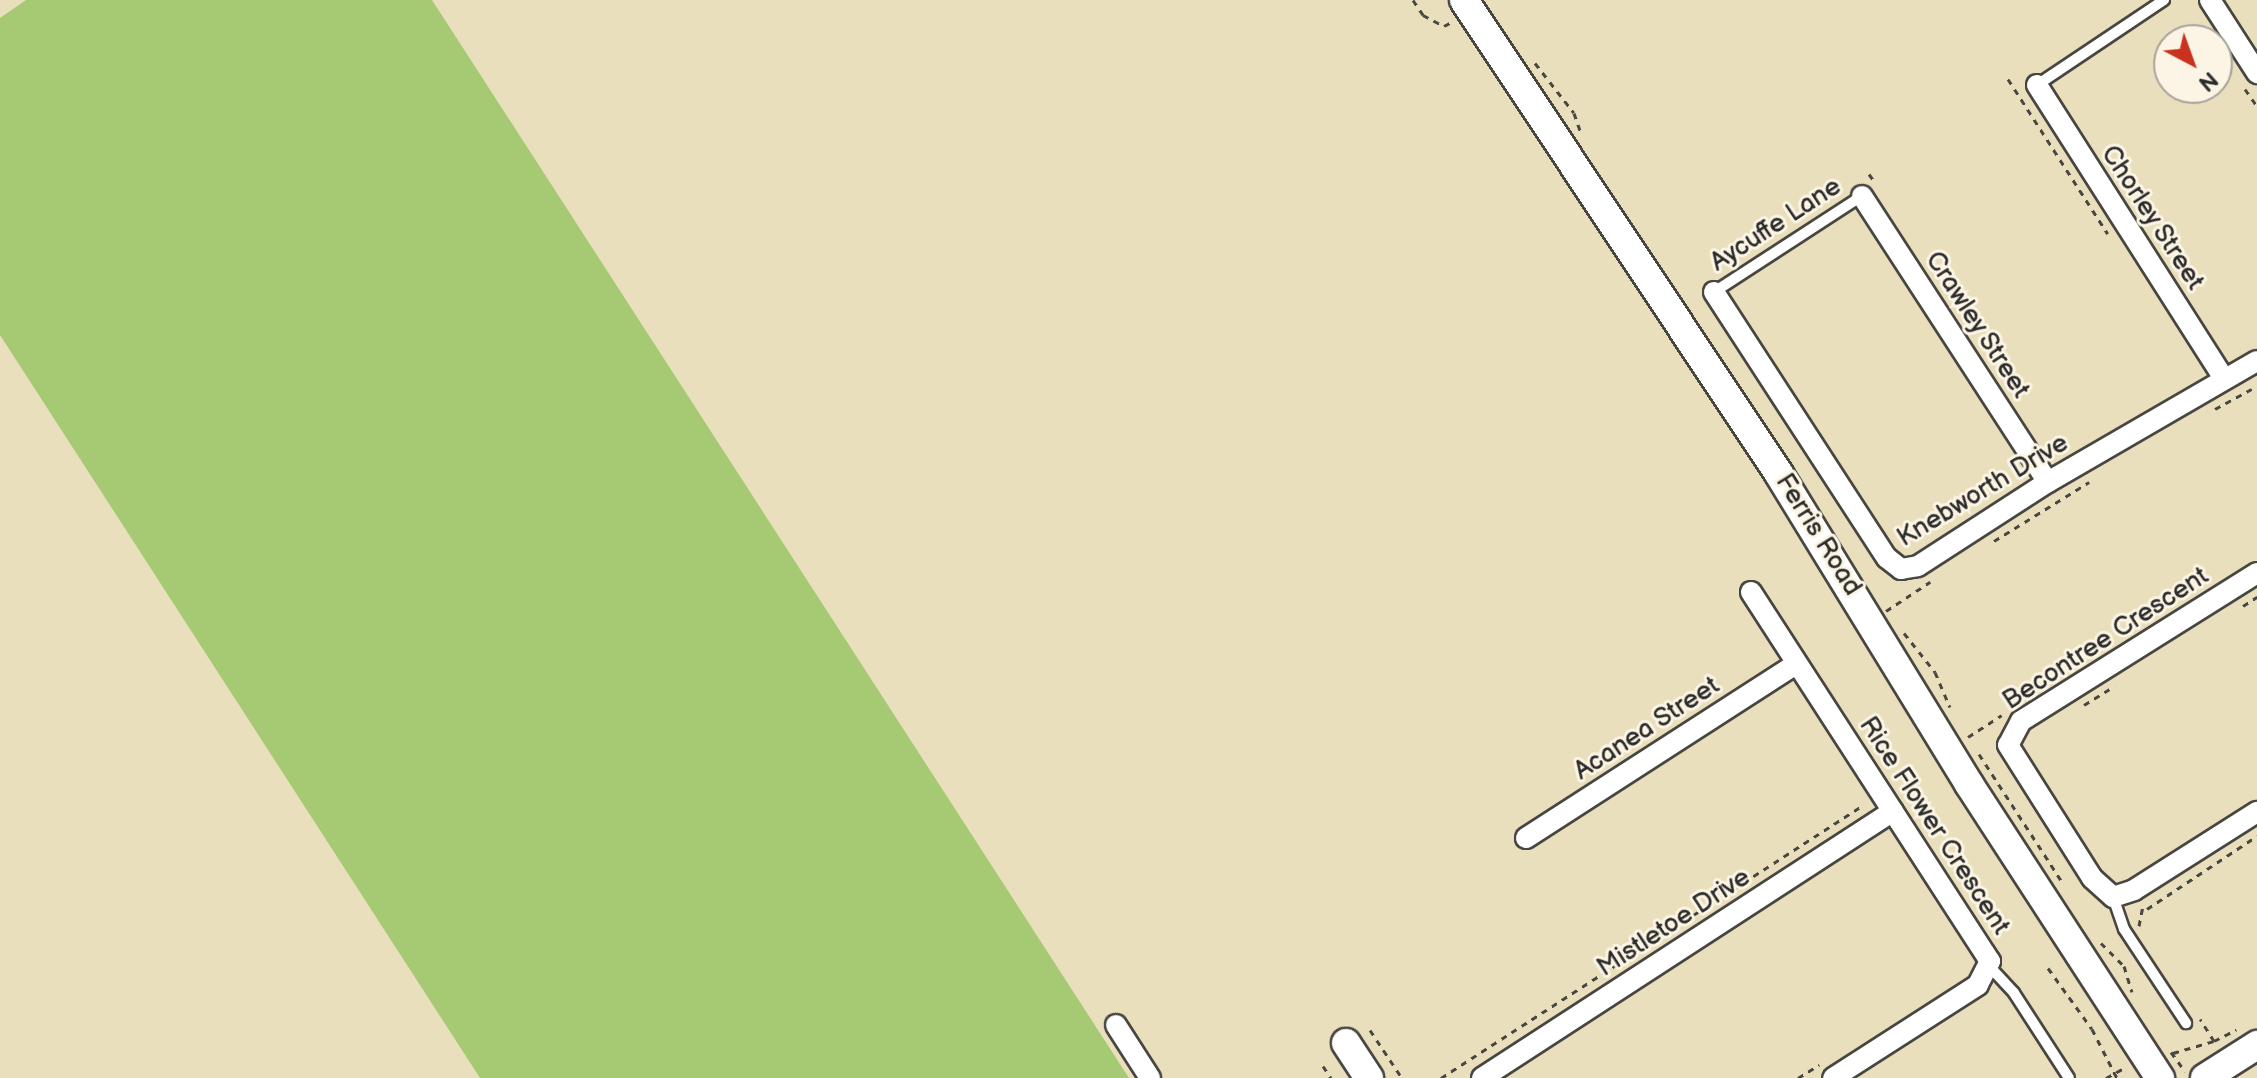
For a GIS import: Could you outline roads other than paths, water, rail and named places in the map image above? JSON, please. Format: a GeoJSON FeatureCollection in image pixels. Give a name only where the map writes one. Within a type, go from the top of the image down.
{"type":"FeatureCollection","features":[{"type":"Feature","properties":{"kind":"street","name":"Ferris Road"},"geometry":{"type":"LineString","coordinates":[[1464,0],[1779,474],[1969,784],[2160,1078]]}},
{"type":"Feature","properties":{"kind":"street"},"geometry":{"type":"LineString","coordinates":[[2210,0],[2257,73]]}},
{"type":"Feature","properties":{"kind":"street","name":"Chorley Street"},"geometry":{"type":"LineString","coordinates":[[2037,85],[2224,379]]}},
{"type":"Feature","properties":{"kind":"street","name":"Crawley Street"},"geometry":{"type":"LineString","coordinates":[[1862,196],[2048,482]]}},
{"type":"Feature","properties":{"kind":"street","name":"Knebworth Drive"},"geometry":{"type":"LineString","coordinates":[[1714,292],[1894,565],[1918,566],[2048,482],[2257,361]]}},
{"type":"Feature","properties":{"kind":"street","name":"Becontree Crescent"},"geometry":{"type":"LineString","coordinates":[[2113,897],[2092,878],[2016,760],[2009,735],[2021,721],[2257,573]]}},
{"type":"Feature","properties":{"kind":"street","name":"Rice Flower Crescent"},"geometry":{"type":"LineString","coordinates":[[1751,592],[1985,948],[1990,967],[1978,985],[1833,1078]]}},
{"type":"Feature","properties":{"kind":"street","name":"Acanea Street"},"geometry":{"type":"LineString","coordinates":[[1526,838],[1796,664]]}},
{"type":"Feature","properties":{"kind":"street","name":"Mistletoe Drive"},"geometry":{"type":"LineString","coordinates":[[1482,1078],[1893,811]]}},
{"type":"Feature","properties":{"kind":"street"},"geometry":{"type":"LineString","coordinates":[[2113,897],[2134,890],[2257,812]]}},
{"type":"Feature","properties":{"kind":"street"},"geometry":{"type":"LineString","coordinates":[[1116,1025],[1150,1078]]}},
{"type":"Feature","properties":{"kind":"street"},"geometry":{"type":"LineString","coordinates":[[1358,1036],[1369,1078]]}},
{"type":"Feature","properties":{"kind":"street"},"geometry":{"type":"LineString","coordinates":[[2205,1078],[2257,1045]]}},
{"type":"Feature","properties":{"kind":"lane"},"geometry":{"type":"LineString","coordinates":[[2037,85],[2164,0]]}},
{"type":"Feature","properties":{"kind":"lane","name":"Aycuffe Lane"},"geometry":{"type":"LineString","coordinates":[[1714,292],[1862,196]]}},
{"type":"Feature","properties":{"kind":"lane"},"geometry":{"type":"LineString","coordinates":[[2113,897],[2124,929],[2186,1023]]}},
{"type":"Feature","properties":{"kind":"lane"},"geometry":{"type":"LineString","coordinates":[[1990,967],[2014,993],[2069,1078]]}}]}
